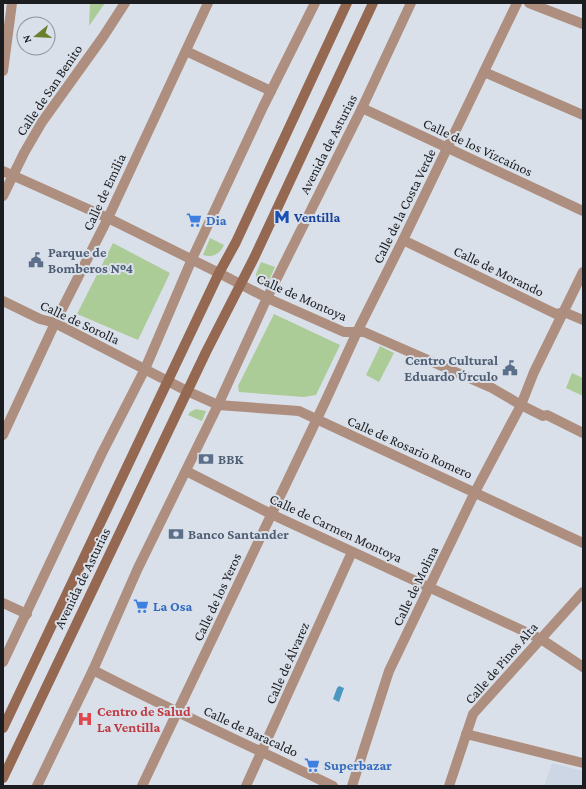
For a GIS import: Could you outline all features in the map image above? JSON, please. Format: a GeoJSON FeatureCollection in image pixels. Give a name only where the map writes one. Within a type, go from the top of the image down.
{"type":"FeatureCollection","features":[{"type":"Feature","properties":{"kind":"main road","name":"Avenida de Asturias"},"geometry":{"type":"LineString","coordinates":[[3,728],[219,273],[236,242],[347,3]]}},
{"type":"Feature","properties":{"kind":"main road","name":"Avenida de Asturias"},"geometry":{"type":"LineString","coordinates":[[3,778],[187,391],[241,284],[373,3]]}},
{"type":"Feature","properties":{"kind":"street"},"geometry":{"type":"LineString","coordinates":[[3,71],[12,3]]}},
{"type":"Feature","properties":{"kind":"street","name":"Calle de San Benito"},"geometry":{"type":"LineString","coordinates":[[3,196],[24,153],[42,122],[103,37],[125,3]]}},
{"type":"Feature","properties":{"kind":"street","name":"Calle de Emilia"},"geometry":{"type":"LineString","coordinates":[[3,435],[108,218],[208,3]]}},
{"type":"Feature","properties":{"kind":"street"},"geometry":{"type":"LineString","coordinates":[[3,662],[102,453],[145,369],[192,259],[271,91],[315,3]]}},
{"type":"Feature","properties":{"kind":"street","name":"Avenida de Asturias"},"geometry":{"type":"LineString","coordinates":[[37,786],[93,670],[138,568],[218,405],[267,298],[362,108],[411,3]]}},
{"type":"Feature","properties":{"kind":"street","name":"Calle de la Costa Verde"},"geometry":{"type":"LineString","coordinates":[[316,420],[357,332],[517,3]]}},
{"type":"Feature","properties":{"kind":"street"},"geometry":{"type":"LineString","coordinates":[[529,3],[583,24]]}},
{"type":"Feature","properties":{"kind":"street"},"geometry":{"type":"LineString","coordinates":[[186,51],[271,91]]}},
{"type":"Feature","properties":{"kind":"street"},"geometry":{"type":"LineString","coordinates":[[484,72],[583,115]]}},
{"type":"Feature","properties":{"kind":"street","name":"Calle de los Vizcaínos"},"geometry":{"type":"LineString","coordinates":[[362,108],[583,211]]}},
{"type":"Feature","properties":{"kind":"street","name":"Calle de Montoya"},"geometry":{"type":"LineString","coordinates":[[3,171],[108,218],[267,298],[344,332],[364,332],[492,388],[520,405],[543,416],[547,415],[583,433]]}},
{"type":"Feature","properties":{"kind":"street","name":"Calle de Morando"},"geometry":{"type":"LineString","coordinates":[[403,240],[556,314],[564,312],[583,320]]}},
{"type":"Feature","properties":{"kind":"street","name":"Calle de Molina"},"geometry":{"type":"LineString","coordinates":[[352,786],[390,671],[476,492],[520,405],[534,372],[583,272]]}},
{"type":"Feature","properties":{"kind":"street","name":"Calle de Sorolla"},"geometry":{"type":"LineString","coordinates":[[3,301],[40,319],[56,323],[145,369]]}},
{"type":"Feature","properties":{"kind":"street"},"geometry":{"type":"LineString","coordinates":[[145,369],[218,405]]}},
{"type":"Feature","properties":{"kind":"street","name":"Calle de Rosario Romero"},"geometry":{"type":"LineString","coordinates":[[218,405],[299,412],[476,492],[583,543]]}},
{"type":"Feature","properties":{"kind":"street","name":"Calle de los Yeros"},"geometry":{"type":"LineString","coordinates":[[142,786],[316,420]]}},
{"type":"Feature","properties":{"kind":"street","name":"Calle de Carmen Montoya"},"geometry":{"type":"LineString","coordinates":[[186,471],[271,514],[540,639],[583,667]]}},
{"type":"Feature","properties":{"kind":"street","name":"Calle de Álvarez"},"geometry":{"type":"LineString","coordinates":[[246,786],[352,552]]}},
{"type":"Feature","properties":{"kind":"street","name":"Calle de Pinos Alta"},"geometry":{"type":"LineString","coordinates":[[449,786],[473,714],[583,592]]}},
{"type":"Feature","properties":{"kind":"street"},"geometry":{"type":"LineString","coordinates":[[3,603],[26,614]]}},
{"type":"Feature","properties":{"kind":"street","name":"Calle de Baracaldo"},"geometry":{"type":"LineString","coordinates":[[93,670],[177,712],[263,751],[333,786]]}},
{"type":"Feature","properties":{"kind":"street"},"geometry":{"type":"LineString","coordinates":[[466,734],[583,763]]}},
{"type":"Feature","properties":{"kind":"shaded area"},"geometry":{"type":"Polygon","coordinates":[[[552,763],[583,771],[583,786],[544,786],[552,763]]]}},
{"type":"Feature","properties":{"kind":"green space"},"geometry":{"type":"Polygon","coordinates":[[[90,3],[105,3],[89,26],[90,3]]]}},
{"type":"Feature","properties":{"kind":"green space"},"geometry":{"type":"Polygon","coordinates":[[[210,238],[224,245],[220,251],[213,256],[203,255],[210,238]]]}},
{"type":"Feature","properties":{"kind":"green space"},"geometry":{"type":"Polygon","coordinates":[[[113,243],[170,273],[138,340],[77,314],[113,243]]]}},
{"type":"Feature","properties":{"kind":"green space"},"geometry":{"type":"Polygon","coordinates":[[[261,262],[275,267],[267,285],[256,278],[261,262]]]}},
{"type":"Feature","properties":{"kind":"green space"},"geometry":{"type":"Polygon","coordinates":[[[274,314],[340,345],[316,395],[304,397],[239,392],[238,386],[274,314]]]}},
{"type":"Feature","properties":{"kind":"green space"},"geometry":{"type":"Polygon","coordinates":[[[380,346],[394,353],[379,382],[366,375],[380,346]]]}},
{"type":"Feature","properties":{"kind":"green space"},"geometry":{"type":"Polygon","coordinates":[[[572,373],[583,378],[583,396],[566,388],[572,373]]]}},
{"type":"Feature","properties":{"kind":"green space"},"geometry":{"type":"Polygon","coordinates":[[[196,409],[206,411],[202,421],[188,415],[196,409]]]}},
{"type":"Feature","properties":{"kind":"water"},"geometry":{"type":"Polygon","coordinates":[[[339,686],[344,688],[339,702],[333,699],[339,686]]]}},
{"type":"Feature","properties":{"kind":"place","name":"Ventilla"},"geometry":{"type":"Point","coordinates":[282,217]}},
{"type":"Feature","properties":{"kind":"place","name":"Dia"},"geometry":{"type":"Point","coordinates":[194,220]}},
{"type":"Feature","properties":{"kind":"place","name":"Parque de Bomberos Nº4"},"geometry":{"type":"Point","coordinates":[36,260]}},
{"type":"Feature","properties":{"kind":"place","name":"Centro Cultural Eduardo Úrculo"},"geometry":{"type":"Point","coordinates":[510,368]}},
{"type":"Feature","properties":{"kind":"place","name":"BBK"},"geometry":{"type":"Point","coordinates":[206,459]}},
{"type":"Feature","properties":{"kind":"place","name":"Banco Santander"},"geometry":{"type":"Point","coordinates":[176,534]}},
{"type":"Feature","properties":{"kind":"place","name":"La Osa"},"geometry":{"type":"Point","coordinates":[141,606]}},
{"type":"Feature","properties":{"kind":"place","name":"Centro de Salud La Ventilla"},"geometry":{"type":"Point","coordinates":[85,719]}},
{"type":"Feature","properties":{"kind":"place","name":"Superbazar"},"geometry":{"type":"Point","coordinates":[312,765]}}]}
